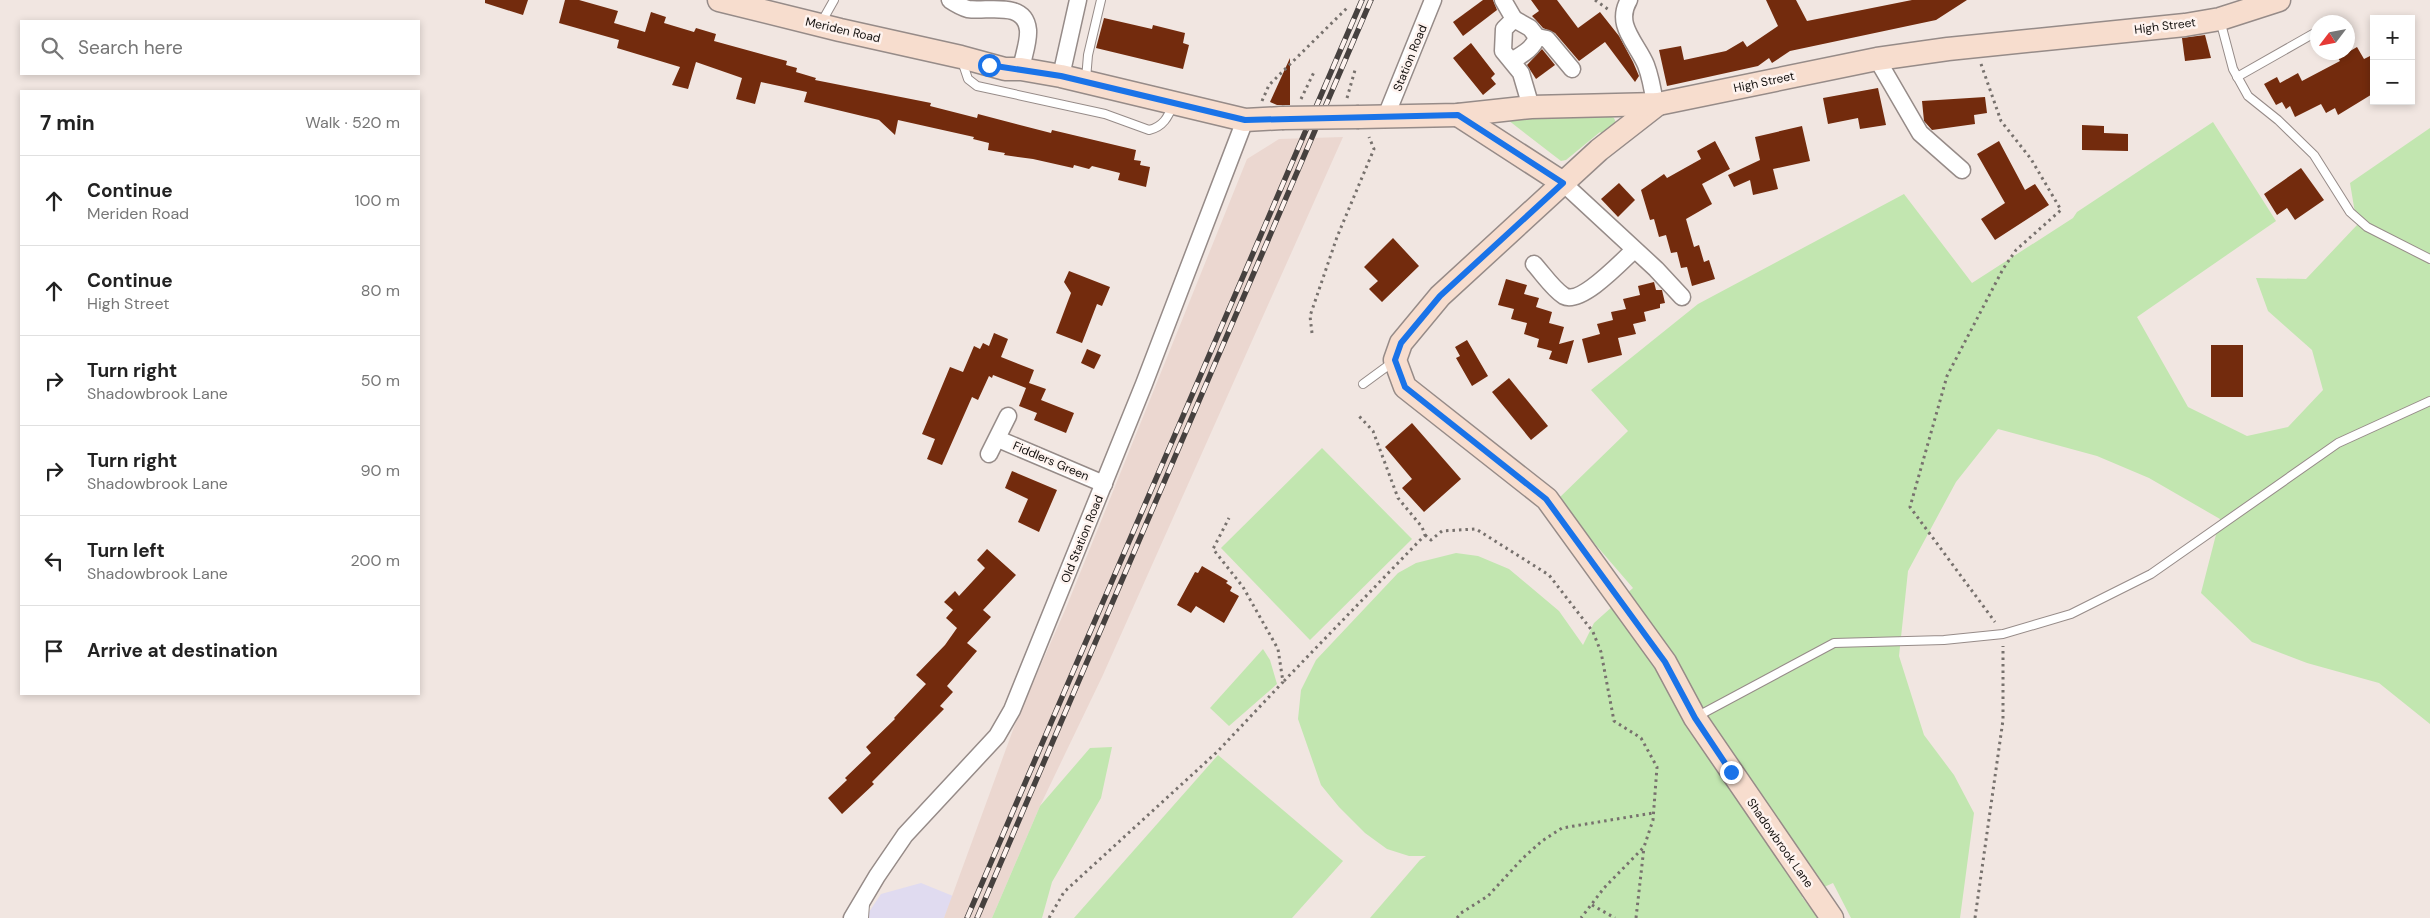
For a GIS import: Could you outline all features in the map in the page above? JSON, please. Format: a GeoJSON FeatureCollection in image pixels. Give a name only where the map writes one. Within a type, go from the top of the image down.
{"type":"FeatureCollection","features":[{"type":"Feature","properties":{"kind":"main road","name":"High Street"},"geometry":{"type":"LineString","coordinates":[[1253,113],[1290,111],[1458,115],[1531,107],[1656,104],[1877,59],[1948,49],[2185,25],[2220,18],[2279,0]]}},
{"type":"Feature","properties":{"kind":"main road","name":"Meriden Road"},"geometry":{"type":"LineString","coordinates":[[724,1],[1005,69],[1021,69],[1086,81],[1174,103],[1253,113]]}},
{"type":"Feature","properties":{"kind":"main road"},"geometry":{"type":"LineString","coordinates":[[1395,360],[1401,343],[1440,296],[1599,150],[1656,104]]}},
{"type":"Feature","properties":{"kind":"main road"},"geometry":{"type":"LineString","coordinates":[[1458,115],[1563,183]]}},
{"type":"Feature","properties":{"kind":"main road","name":"Shadowbrook Lane"},"geometry":{"type":"LineString","coordinates":[[1395,360],[1405,387],[1546,499],[1665,662],[1695,718],[1832,918]]}},
{"type":"Feature","properties":{"kind":"street"},"geometry":{"type":"LineString","coordinates":[[950,0],[969,9],[1001,8],[1018,14],[1025,21],[1028,30],[1021,69]]}},
{"type":"Feature","properties":{"kind":"street"},"geometry":{"type":"LineString","coordinates":[[1061,76],[1078,0]]}},
{"type":"Feature","properties":{"kind":"street","name":"Station Road"},"geometry":{"type":"LineString","coordinates":[[1366,113],[1434,0]]}},
{"type":"Feature","properties":{"kind":"street"},"geometry":{"type":"LineString","coordinates":[[1503,0],[1514,20],[1530,28],[1537,37],[1547,39],[1572,69]]}},
{"type":"Feature","properties":{"kind":"street"},"geometry":{"type":"LineString","coordinates":[[1629,0],[1623,17],[1630,38],[1645,63],[1656,104]]}},
{"type":"Feature","properties":{"kind":"street"},"geometry":{"type":"LineString","coordinates":[[1514,20],[1504,29],[1503,51],[1513,60],[1521,73],[1531,107]]}},
{"type":"Feature","properties":{"kind":"street"},"geometry":{"type":"LineString","coordinates":[[1513,60],[1529,50],[1537,37]]}},
{"type":"Feature","properties":{"kind":"street"},"geometry":{"type":"LineString","coordinates":[[1877,59],[1920,133],[1962,170]]}},
{"type":"Feature","properties":{"kind":"street","name":"Old Station Road"},"geometry":{"type":"LineString","coordinates":[[852,918],[865,895],[906,835],[997,736],[1028,673],[1203,233],[1253,113]]}},
{"type":"Feature","properties":{"kind":"street"},"geometry":{"type":"LineString","coordinates":[[1563,183],[1682,297]]}},
{"type":"Feature","properties":{"kind":"street"},"geometry":{"type":"LineString","coordinates":[[1534,264],[1563,295],[1576,297],[1589,290],[1634,250]]}},
{"type":"Feature","properties":{"kind":"street","name":"Fiddlers Green"},"geometry":{"type":"LineString","coordinates":[[989,454],[1008,416]]}},
{"type":"Feature","properties":{"kind":"street","name":"Fiddlers Green"},"geometry":{"type":"LineString","coordinates":[[998,438],[1104,484]]}},
{"type":"Feature","properties":{"kind":"lane"},"geometry":{"type":"LineString","coordinates":[[820,25],[834,0]]}},
{"type":"Feature","properties":{"kind":"lane"},"geometry":{"type":"LineString","coordinates":[[1086,81],[1088,55],[1101,0]]}},
{"type":"Feature","properties":{"kind":"lane"},"geometry":{"type":"LineString","coordinates":[[2220,18],[2233,68],[2248,96],[2278,120],[2314,155],[2350,212],[2368,227],[2430,259]]}},
{"type":"Feature","properties":{"kind":"lane"},"geometry":{"type":"LineString","coordinates":[[2237,77],[2310,36]]}},
{"type":"Feature","properties":{"kind":"lane"},"geometry":{"type":"LineString","coordinates":[[961,57],[968,79],[977,86],[1096,112],[1149,130],[1156,129],[1162,124],[1174,103]]}},
{"type":"Feature","properties":{"kind":"lane"},"geometry":{"type":"LineString","coordinates":[[1363,384],[1395,360]]}},
{"type":"Feature","properties":{"kind":"lane"},"geometry":{"type":"LineString","coordinates":[[1695,718],[1834,643],[1944,640],[2004,634],[2071,614],[2151,574],[2338,443],[2430,400]]}},
{"type":"Feature","properties":{"kind":"lane"},"geometry":{"type":"LineString","coordinates":[[864,918],[865,895]]}},
{"type":"Feature","properties":{"kind":"path"},"geometry":{"type":"LineString","coordinates":[[1253,113],[1269,85],[1349,6]]}},
{"type":"Feature","properties":{"kind":"path"},"geometry":{"type":"LineString","coordinates":[[1975,918],[2003,720],[2004,634],[1910,507],[1946,376],[2003,269],[2016,250],[2061,210],[2031,159],[2001,122],[1982,69]]}},
{"type":"Feature","properties":{"kind":"path"},"geometry":{"type":"LineString","coordinates":[[1290,111],[1315,70]]}},
{"type":"Feature","properties":{"kind":"path"},"geometry":{"type":"LineString","coordinates":[[1312,332],[1310,316],[1337,237],[1374,149],[1369,137],[1366,113],[1355,70]]}},
{"type":"Feature","properties":{"kind":"path"},"geometry":{"type":"LineString","coordinates":[[1358,415],[1373,432],[1398,498],[1422,527],[1425,535],[1431,540],[1442,531],[1476,529],[1548,575],[1593,632],[1601,652],[1614,721],[1641,738],[1657,767],[1653,820],[1644,847],[1636,918]]}},
{"type":"Feature","properties":{"kind":"path"},"geometry":{"type":"LineString","coordinates":[[1229,518],[1213,549],[1243,587],[1278,649],[1283,682]]}},
{"type":"Feature","properties":{"kind":"path"},"geometry":{"type":"LineString","coordinates":[[1048,918],[1064,892],[1218,751],[1425,535]]}},
{"type":"Feature","properties":{"kind":"path"},"geometry":{"type":"LineString","coordinates":[[1457,918],[1461,913],[1488,896],[1529,852],[1562,828],[1654,813]]}},
{"type":"Feature","properties":{"kind":"path"},"geometry":{"type":"LineString","coordinates":[[1581,918],[1604,888],[1644,847]]}},
{"type":"Feature","properties":{"kind":"path"},"geometry":{"type":"LineString","coordinates":[[1592,905],[1615,918]]}},
{"type":"Feature","properties":{"kind":"shaded area"},"geometry":{"type":"Polygon","coordinates":[[[1343,137],[1102,677],[1040,806],[992,918],[944,918],[1017,719],[1066,608],[1247,159],[1279,139],[1343,137]]]}},
{"type":"Feature","properties":{"kind":"shaded area"},"geometry":{"type":"Polygon","coordinates":[[[921,883],[953,896],[944,918],[865,918],[881,894],[921,883]]]}},
{"type":"Feature","properties":{"kind":"green space"},"geometry":{"type":"Polygon","coordinates":[[[1610,116],[1614,118],[1616,123],[1604,136],[1600,132],[1566,160],[1561,161],[1508,120],[1610,116]]]}},
{"type":"Feature","properties":{"kind":"green space"},"geometry":{"type":"Polygon","coordinates":[[[2213,122],[2276,221],[2137,317],[2188,407],[2247,436],[2288,427],[2323,390],[2312,350],[2268,311],[2256,278],[2306,279],[2357,225],[2350,183],[2430,128],[2430,724],[2379,683],[2307,663],[2252,642],[2201,593],[2220,519],[2149,478],[2097,456],[1998,429],[1956,482],[1908,571],[1899,656],[1924,735],[1954,775],[1974,813],[1960,918],[1851,918],[1833,883],[1802,897],[1818,918],[1370,918],[1420,860],[1426,856],[1409,856],[1387,849],[1365,833],[1339,807],[1321,785],[1298,719],[1301,690],[1316,660],[1398,573],[1416,563],[1456,553],[1478,556],[1509,569],[1559,611],[1583,645],[1594,623],[1633,588],[1557,500],[1628,431],[1591,390],[1698,304],[1904,194],[1972,283],[2073,218],[2077,212],[2213,122]]]}},
{"type":"Feature","properties":{"kind":"green space"},"geometry":{"type":"Polygon","coordinates":[[[1322,448],[1412,539],[1310,640],[1221,548],[1322,448]]]}},
{"type":"Feature","properties":{"kind":"green space"},"geometry":{"type":"Polygon","coordinates":[[[1263,649],[1270,660],[1277,684],[1229,726],[1210,708],[1263,649]]]}},
{"type":"Feature","properties":{"kind":"green space"},"geometry":{"type":"Polygon","coordinates":[[[1112,747],[1101,798],[1052,882],[1042,918],[992,918],[1040,806],[1090,748],[1112,747]]]}},
{"type":"Feature","properties":{"kind":"green space"},"geometry":{"type":"Polygon","coordinates":[[[1218,755],[1343,861],[1292,918],[1074,918],[1218,755]]]}},
{"type":"Feature","properties":{"kind":"building"},"geometry":{"type":"Polygon","coordinates":[[[485,0],[528,0],[523,15],[485,3],[485,0]]]}},
{"type":"Feature","properties":{"kind":"building"},"geometry":{"type":"Polygon","coordinates":[[[565,0],[579,0],[618,11],[614,23],[645,32],[651,12],[666,17],[664,23],[694,32],[696,28],[716,34],[714,41],[787,61],[786,65],[797,68],[796,72],[816,78],[815,80],[931,103],[930,106],[977,118],[978,114],[1051,133],[1052,130],[1136,150],[1134,160],[1141,161],[1140,165],[1150,167],[1146,187],[1118,180],[1120,173],[1092,166],[1089,169],[1074,165],[1073,168],[1004,155],[1005,153],[988,150],[989,143],[973,139],[974,137],[898,120],[895,135],[879,120],[804,102],[807,92],[761,82],[755,104],[736,99],[742,78],[696,62],[688,89],[672,85],[680,67],[617,48],[619,40],[559,23],[565,0]]]}},
{"type":"Feature","properties":{"kind":"building"},"geometry":{"type":"Polygon","coordinates":[[[1483,0],[1493,0],[1497,10],[1463,36],[1453,22],[1483,0]]]}},
{"type":"Feature","properties":{"kind":"building"},"geometry":{"type":"Polygon","coordinates":[[[1531,0],[1557,0],[1578,28],[1600,12],[1619,36],[1633,62],[1639,76],[1635,82],[1605,42],[1579,61],[1555,33],[1543,28],[1532,16],[1539,11],[1531,0]]]}},
{"type":"Feature","properties":{"kind":"building"},"geometry":{"type":"Polygon","coordinates":[[[1766,0],[1796,0],[1807,21],[1912,0],[1967,0],[1936,20],[1790,51],[1772,63],[1769,58],[1758,66],[1667,86],[1659,50],[1681,46],[1684,60],[1726,51],[1743,41],[1747,47],[1778,26],[1766,0]]]}},
{"type":"Feature","properties":{"kind":"building"},"geometry":{"type":"Polygon","coordinates":[[[1104,18],[1152,29],[1153,25],[1185,33],[1183,43],[1189,45],[1183,69],[1096,48],[1104,18]]]}},
{"type":"Feature","properties":{"kind":"building"},"geometry":{"type":"Polygon","coordinates":[[[2205,35],[2211,58],[2185,61],[2182,38],[2205,35]]]}},
{"type":"Feature","properties":{"kind":"building"},"geometry":{"type":"Polygon","coordinates":[[[1471,43],[1495,74],[1491,78],[1496,84],[1483,95],[1453,58],[1471,43]]]}},
{"type":"Feature","properties":{"kind":"building"},"geometry":{"type":"Polygon","coordinates":[[[2357,47],[2364,59],[2370,56],[2370,95],[2338,115],[2335,108],[2326,113],[2321,104],[2295,117],[2290,106],[2286,109],[2282,102],[2276,105],[2264,84],[2277,77],[2280,83],[2298,73],[2302,81],[2339,60],[2355,60],[2355,48],[2357,47]]]}},
{"type":"Feature","properties":{"kind":"building"},"geometry":{"type":"Polygon","coordinates":[[[1542,49],[1555,65],[1536,79],[1527,65],[1542,49]]]}},
{"type":"Feature","properties":{"kind":"building"},"geometry":{"type":"Polygon","coordinates":[[[1290,58],[1290,105],[1277,105],[1270,102],[1290,58]]]}},
{"type":"Feature","properties":{"kind":"building"},"geometry":{"type":"Polygon","coordinates":[[[1878,88],[1886,125],[1860,129],[1858,118],[1828,124],[1823,98],[1878,88]]]}},
{"type":"Feature","properties":{"kind":"building"},"geometry":{"type":"Polygon","coordinates":[[[1985,97],[1987,113],[1974,115],[1975,124],[1932,130],[1924,121],[1922,101],[1985,97]]]}},
{"type":"Feature","properties":{"kind":"building"},"geometry":{"type":"Polygon","coordinates":[[[2082,125],[2104,126],[2104,133],[2128,134],[2128,151],[2082,150],[2082,125]]]}},
{"type":"Feature","properties":{"kind":"building"},"geometry":{"type":"Polygon","coordinates":[[[1802,126],[1810,161],[1773,169],[1778,189],[1753,195],[1750,180],[1734,187],[1728,175],[1760,160],[1755,137],[1802,126]]]}},
{"type":"Feature","properties":{"kind":"building"},"geometry":{"type":"Polygon","coordinates":[[[1715,141],[1730,169],[1702,184],[1712,204],[1686,219],[1694,247],[1699,245],[1704,262],[1709,260],[1715,279],[1692,286],[1687,267],[1681,268],[1677,252],[1671,253],[1666,235],[1659,237],[1654,219],[1650,220],[1641,190],[1664,174],[1667,178],[1701,159],[1697,151],[1715,141]]]}},
{"type":"Feature","properties":{"kind":"building"},"geometry":{"type":"Polygon","coordinates":[[[1999,141],[2025,190],[2035,184],[2049,205],[1995,240],[1981,219],[2005,203],[1977,154],[1999,141]]]}},
{"type":"Feature","properties":{"kind":"building"},"geometry":{"type":"Polygon","coordinates":[[[2301,168],[2324,200],[2295,220],[2287,208],[2277,215],[2264,194],[2301,168]]]}},
{"type":"Feature","properties":{"kind":"building"},"geometry":{"type":"Polygon","coordinates":[[[1619,183],[1635,200],[1618,217],[1601,199],[1619,183]]]}},
{"type":"Feature","properties":{"kind":"building"},"geometry":{"type":"Polygon","coordinates":[[[1393,238],[1419,266],[1382,302],[1369,289],[1378,281],[1364,267],[1393,238]]]}},
{"type":"Feature","properties":{"kind":"building"},"geometry":{"type":"Polygon","coordinates":[[[1069,271],[1110,287],[1102,306],[1097,304],[1082,343],[1056,333],[1071,293],[1064,282],[1069,271]]]}},
{"type":"Feature","properties":{"kind":"building"},"geometry":{"type":"Polygon","coordinates":[[[1506,279],[1527,285],[1524,294],[1539,298],[1536,307],[1552,312],[1549,323],[1564,327],[1559,344],[1574,340],[1567,364],[1549,359],[1552,351],[1537,347],[1539,339],[1524,334],[1527,323],[1511,319],[1514,309],[1498,305],[1506,279]]]}},
{"type":"Feature","properties":{"kind":"building"},"geometry":{"type":"Polygon","coordinates":[[[1654,282],[1656,290],[1662,290],[1665,303],[1660,304],[1660,308],[1644,312],[1646,321],[1633,324],[1636,334],[1618,338],[1622,355],[1588,363],[1582,339],[1600,334],[1597,324],[1613,320],[1611,312],[1626,309],[1623,299],[1640,295],[1638,286],[1654,282]]]}},
{"type":"Feature","properties":{"kind":"building"},"geometry":{"type":"Polygon","coordinates":[[[994,333],[1008,339],[1001,357],[1034,370],[1029,383],[1046,389],[1041,400],[1074,413],[1066,433],[1034,420],[1037,413],[1019,406],[1026,388],[993,375],[992,378],[989,376],[978,400],[972,397],[942,465],[927,459],[935,439],[922,434],[950,367],[963,372],[974,346],[980,349],[983,343],[989,346],[994,333]]]}},
{"type":"Feature","properties":{"kind":"building"},"geometry":{"type":"Polygon","coordinates":[[[1467,340],[1488,376],[1472,386],[1456,358],[1460,356],[1455,347],[1467,340]]]}},
{"type":"Feature","properties":{"kind":"building"},"geometry":{"type":"Polygon","coordinates":[[[2211,345],[2243,345],[2243,397],[2211,397],[2211,345]]]}},
{"type":"Feature","properties":{"kind":"building"},"geometry":{"type":"Polygon","coordinates":[[[1087,349],[1101,355],[1094,369],[1081,363],[1087,349]]]}},
{"type":"Feature","properties":{"kind":"building"},"geometry":{"type":"Polygon","coordinates":[[[1509,378],[1548,426],[1531,440],[1492,392],[1509,378]]]}},
{"type":"Feature","properties":{"kind":"building"},"geometry":{"type":"Polygon","coordinates":[[[1412,423],[1461,479],[1424,512],[1402,488],[1412,479],[1385,447],[1412,423]]]}},
{"type":"Feature","properties":{"kind":"building"},"geometry":{"type":"Polygon","coordinates":[[[1012,471],[1057,490],[1039,532],[1018,522],[1028,499],[1005,488],[1012,471]]]}},
{"type":"Feature","properties":{"kind":"building"},"geometry":{"type":"Polygon","coordinates":[[[987,549],[1016,575],[983,610],[991,617],[967,643],[977,651],[947,686],[953,692],[940,706],[944,709],[872,782],[874,784],[842,814],[828,798],[847,780],[845,778],[871,753],[866,747],[895,719],[926,684],[916,675],[945,645],[957,628],[946,618],[953,610],[944,602],[955,591],[959,596],[985,568],[977,560],[987,549]]]}},
{"type":"Feature","properties":{"kind":"building"},"geometry":{"type":"Polygon","coordinates":[[[1202,566],[1228,581],[1226,583],[1232,587],[1230,591],[1239,596],[1224,623],[1196,606],[1191,613],[1177,605],[1195,572],[1198,573],[1202,566]]]}},
{"type":"Feature","properties":{"kind":"railway"},"geometry":{"type":"LineString","coordinates":[[967,918],[1362,0]]}},
{"type":"Feature","properties":{"kind":"railway"},"geometry":{"type":"LineString","coordinates":[[977,918],[1371,0]]}},
{"type":"Feature","properties":{"kind":"route"},"geometry":{"type":"LineString","coordinates":[[989,65],[1086,81],[1254,121],[1282,118],[1458,115],[1563,183],[1506,238],[1440,296],[1401,343],[1395,360],[1405,387],[1546,499],[1665,662],[1695,718],[1731,772]]}}]}
